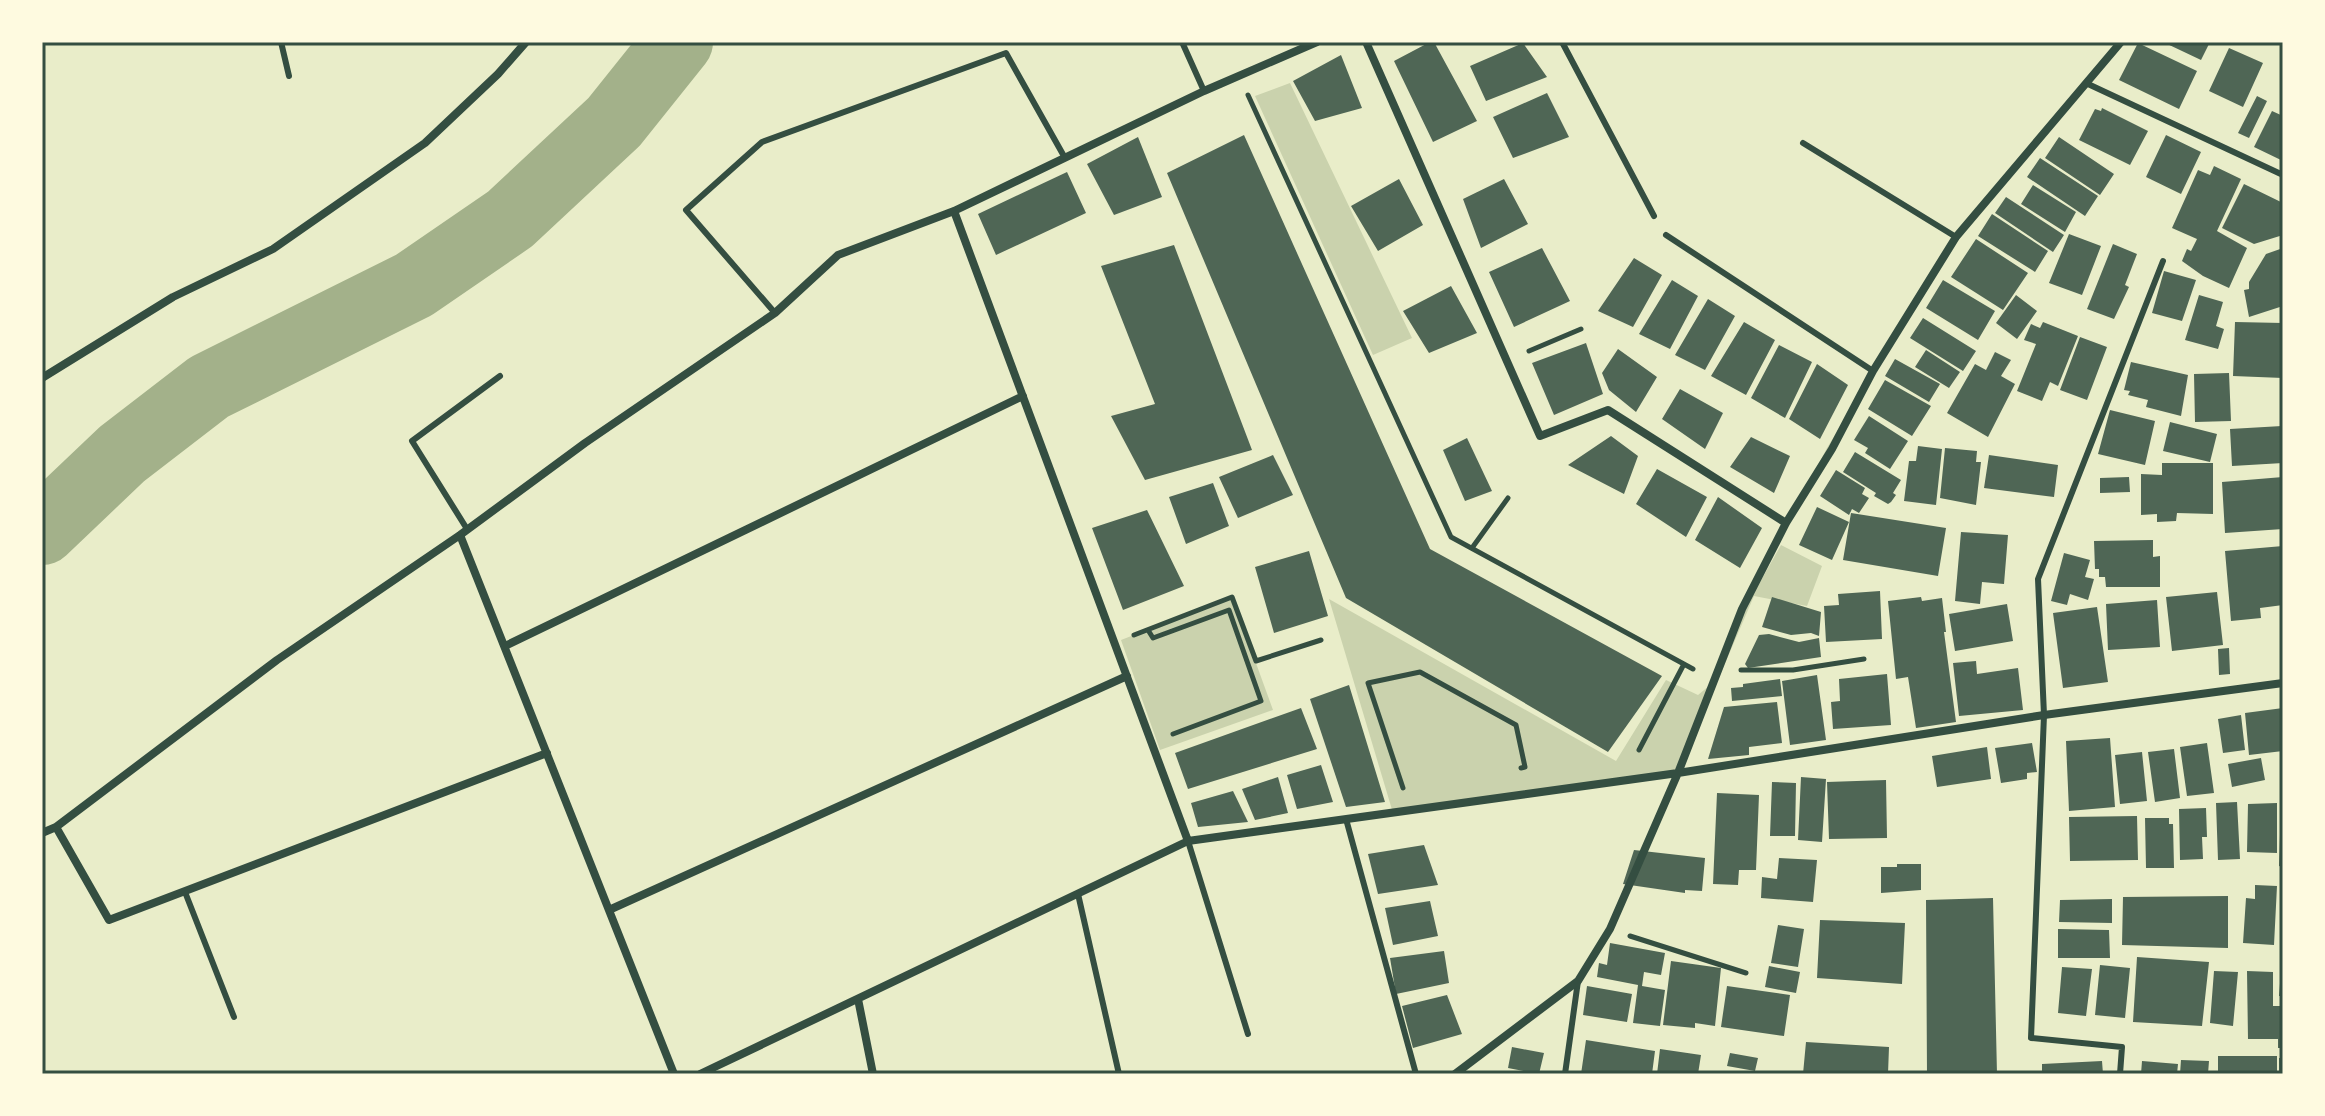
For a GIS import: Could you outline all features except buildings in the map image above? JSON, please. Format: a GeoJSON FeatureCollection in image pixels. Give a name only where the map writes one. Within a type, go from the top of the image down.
{"type":"FeatureCollection","features":[{"type":"Feature","properties":{"kind":"street"},"geometry":{"type":"LineString","coordinates":[[42,378],[173,297],[273,249],[425,143],[498,74],[526,42]]}},
{"type":"Feature","properties":{"kind":"street"},"geometry":{"type":"LineString","coordinates":[[42,833],[56,827],[277,660],[775,313],[838,255],[954,211],[1204,91],[1317,42]]}},
{"type":"Feature","properties":{"kind":"street"},"geometry":{"type":"LineString","coordinates":[[1366,42],[1540,436],[1608,410],[1786,523]]}},
{"type":"Feature","properties":{"kind":"street"},"geometry":{"type":"LineString","coordinates":[[1455,1074],[1578,981],[1610,929],[1678,773],[1742,609],[1786,523],[1832,449],[1873,371],[1956,237],[2121,42]]}},
{"type":"Feature","properties":{"kind":"street"},"geometry":{"type":"LineString","coordinates":[[954,211],[1188,841]]}},
{"type":"Feature","properties":{"kind":"street"},"geometry":{"type":"LineString","coordinates":[[505,646],[1023,396]]}},
{"type":"Feature","properties":{"kind":"street"},"geometry":{"type":"LineString","coordinates":[[464,532],[505,646],[674,1074]]}},
{"type":"Feature","properties":{"kind":"street"},"geometry":{"type":"LineString","coordinates":[[609,910],[1127,676]]}},
{"type":"Feature","properties":{"kind":"street"},"geometry":{"type":"LineString","coordinates":[[700,1074],[1188,841],[1678,773],[2044,715],[2283,683]]}},
{"type":"Feature","properties":{"kind":"street"},"geometry":{"type":"LineString","coordinates":[[56,827],[109,920],[547,753]]}},
{"type":"Feature","properties":{"kind":"street"},"geometry":{"type":"LineString","coordinates":[[858,999],[873,1074]]}},
{"type":"Feature","properties":{"kind":"lane"},"geometry":{"type":"LineString","coordinates":[[281,42],[289,76]]}},
{"type":"Feature","properties":{"kind":"lane"},"geometry":{"type":"LineString","coordinates":[[1182,42],[1204,91]]}},
{"type":"Feature","properties":{"kind":"lane"},"geometry":{"type":"LineString","coordinates":[[1562,42],[1654,216]]}},
{"type":"Feature","properties":{"kind":"lane"},"geometry":{"type":"LineString","coordinates":[[775,313],[686,210],[762,142],[1006,53],[1065,158]]}},
{"type":"Feature","properties":{"kind":"lane"},"geometry":{"type":"LineString","coordinates":[[2088,84],[2283,175]]}},
{"type":"Feature","properties":{"kind":"lane"},"geometry":{"type":"LineString","coordinates":[[1803,143],[1956,237]]}},
{"type":"Feature","properties":{"kind":"lane"},"geometry":{"type":"LineString","coordinates":[[1666,235],[1873,371]]}},
{"type":"Feature","properties":{"kind":"lane"},"geometry":{"type":"LineString","coordinates":[[2120,1074],[2122,1047],[2031,1038],[2044,715],[2038,579],[2163,261]]}},
{"type":"Feature","properties":{"kind":"lane"},"geometry":{"type":"LineString","coordinates":[[464,532],[412,441],[500,376]]}},
{"type":"Feature","properties":{"kind":"lane"},"geometry":{"type":"LineString","coordinates":[[1346,819],[1416,1074]]}},
{"type":"Feature","properties":{"kind":"lane"},"geometry":{"type":"LineString","coordinates":[[1188,841],[1248,1034]]}},
{"type":"Feature","properties":{"kind":"lane"},"geometry":{"type":"LineString","coordinates":[[185,892],[234,1017]]}},
{"type":"Feature","properties":{"kind":"lane"},"geometry":{"type":"LineString","coordinates":[[1078,894],[1119,1074]]}},
{"type":"Feature","properties":{"kind":"lane"},"geometry":{"type":"LineString","coordinates":[[1565,1074],[1578,981]]}},
{"type":"Feature","properties":{"kind":"path"},"geometry":{"type":"LineString","coordinates":[[1240,77],[1451,537],[1715,681]]}},
{"type":"Feature","properties":{"kind":"path"},"geometry":{"type":"LineString","coordinates":[[1506,361],[1581,329]]}},
{"type":"Feature","properties":{"kind":"path"},"geometry":{"type":"LineString","coordinates":[[1472,548],[1508,498]]}},
{"type":"Feature","properties":{"kind":"path"},"geometry":{"type":"LineString","coordinates":[[1114,643],[1232,597],[1256,661],[1321,640]]}},
{"type":"Feature","properties":{"kind":"path"},"geometry":{"type":"LineString","coordinates":[[1148,630],[1153,638],[1229,610],[1261,701],[1162,739]]}},
{"type":"Feature","properties":{"kind":"path"},"geometry":{"type":"LineString","coordinates":[[1137,634],[1140,642]]}},
{"type":"Feature","properties":{"kind":"path"},"geometry":{"type":"LineString","coordinates":[[1720,671],[1793,670],[1864,659]]}},
{"type":"Feature","properties":{"kind":"path"},"geometry":{"type":"LineString","coordinates":[[1639,750],[1684,664]]}},
{"type":"Feature","properties":{"kind":"path"},"geometry":{"type":"LineString","coordinates":[[1417,786],[1402,789],[1368,683],[1420,672],[1516,725],[1525,767],[1511,770]]}},
{"type":"Feature","properties":{"kind":"path"},"geometry":{"type":"LineString","coordinates":[[1610,929],[1746,973]]}},
{"type":"Feature","properties":{"kind":"green space"},"geometry":{"type":"Polygon","coordinates":[[[1290,83],[1412,338],[1373,355],[1255,96],[1290,83]]]}},
{"type":"Feature","properties":{"kind":"green space"},"geometry":{"type":"Polygon","coordinates":[[[1867,382],[1801,498],[1827,448],[1867,382]]]}},
{"type":"Feature","properties":{"kind":"green space"},"geometry":{"type":"Polygon","coordinates":[[[1787,524],[1759,584],[1781,545],[1822,566],[1807,606],[1754,596],[1678,773],[1393,813],[1329,599],[1616,761],[1666,680],[1698,695],[1715,681],[1742,609],[1787,524]]]}},
{"type":"Feature","properties":{"kind":"green space"},"geometry":{"type":"Polygon","coordinates":[[[1232,597],[1273,710],[1160,750],[1121,640],[1232,597]]]}},
{"type":"Feature","properties":{"kind":"waterway"},"geometry":{"type":"LineString","coordinates":[[42,530],[122,454],[209,387],[414,285],[510,219],[614,122],[678,42]]}}]}
